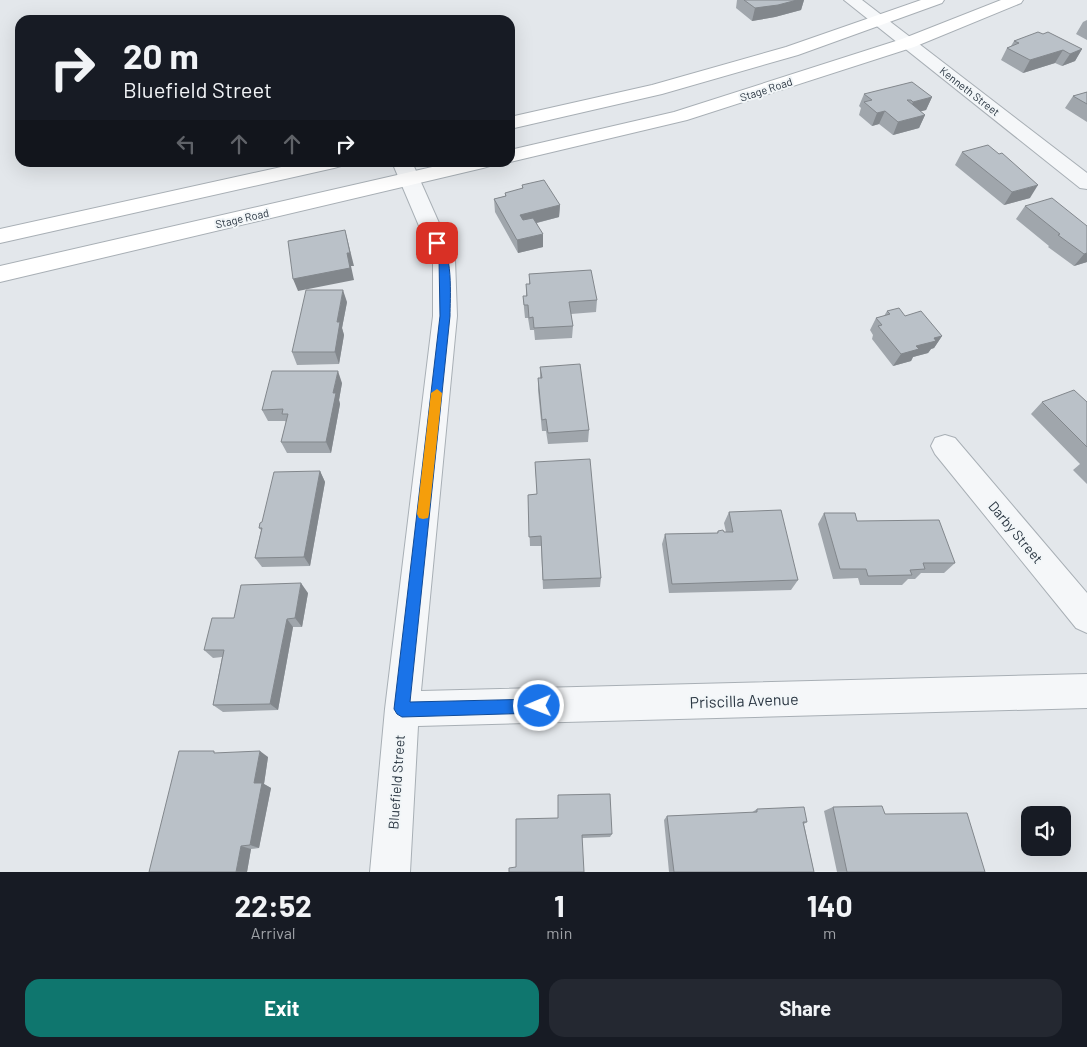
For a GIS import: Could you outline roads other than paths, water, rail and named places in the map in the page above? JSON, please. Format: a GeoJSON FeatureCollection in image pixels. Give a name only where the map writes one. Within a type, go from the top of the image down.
{"type":"FeatureCollection","features":[{"type":"Feature","properties":{"kind":"main road"},"geometry":{"type":"LineString","coordinates":[[515,122],[656,90],[792,51],[936,0]]}},
{"type":"Feature","properties":{"kind":"main road","name":"Stage Road"},"geometry":{"type":"LineString","coordinates":[[515,155],[680,116],[908,43],[1015,0]]}},
{"type":"Feature","properties":{"kind":"main road"},"geometry":{"type":"LineString","coordinates":[[0,236],[311,167]]}},
{"type":"Feature","properties":{"kind":"main road","name":"Stage Road"},"geometry":{"type":"LineString","coordinates":[[0,274],[406,171],[441,167]]}},
{"type":"Feature","properties":{"kind":"street","name":"Kenneth Street"},"geometry":{"type":"LineString","coordinates":[[852,0],[1087,183]]}},
{"type":"Feature","properties":{"kind":"street","name":"Bluefield Street"},"geometry":{"type":"LineString","coordinates":[[390,872],[402,709],[445,316],[444,259],[406,171]]}},
{"type":"Feature","properties":{"kind":"street","name":"Darby Street"},"geometry":{"type":"LineString","coordinates":[[945,446],[1087,617]]}},
{"type":"Feature","properties":{"kind":"street","name":"Priscilla Avenue"},"geometry":{"type":"LineString","coordinates":[[402,709],[1087,691]]}}]}
